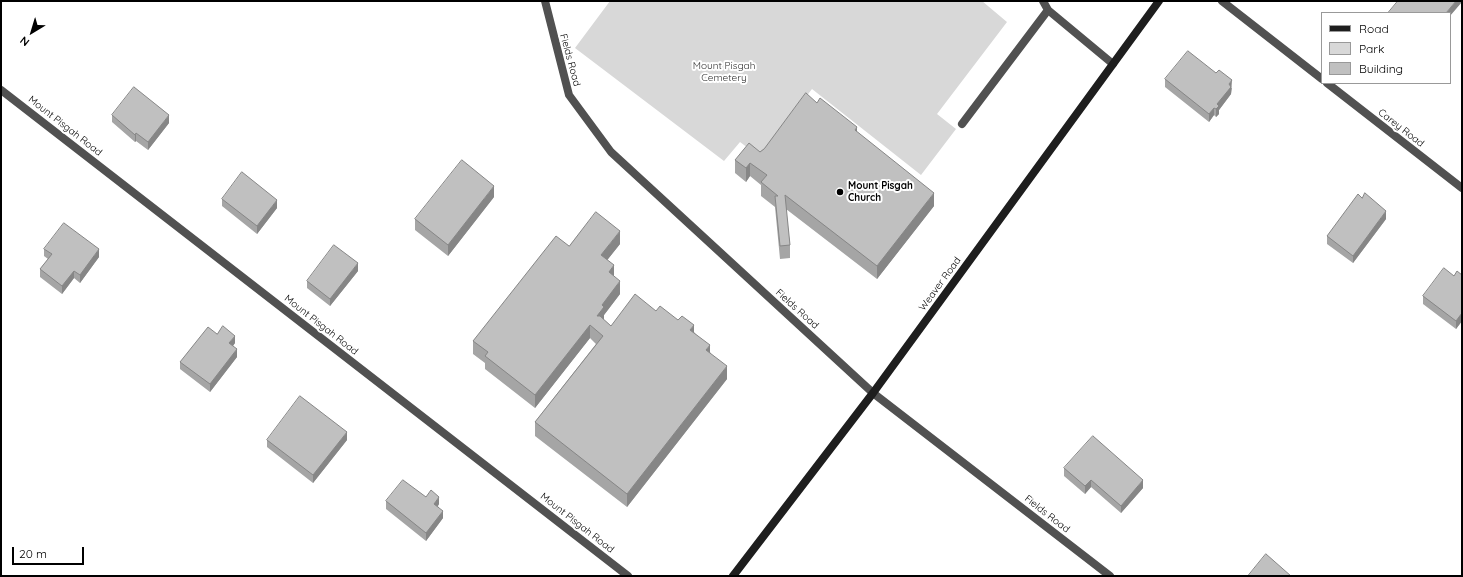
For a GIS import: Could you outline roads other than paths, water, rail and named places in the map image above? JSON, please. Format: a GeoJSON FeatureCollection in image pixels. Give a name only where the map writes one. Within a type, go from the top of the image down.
{"type":"FeatureCollection","features":[{"type":"Feature","properties":{"kind":"main road","name":"Weaver Road"},"geometry":{"type":"LineString","coordinates":[[733,576],[873,392],[1159,1]]}},
{"type":"Feature","properties":{"kind":"street","name":"Fields Road"},"geometry":{"type":"LineString","coordinates":[[545,1],[569,95],[611,152],[873,392],[1110,576]]}},
{"type":"Feature","properties":{"kind":"street"},"geometry":{"type":"LineString","coordinates":[[1043,1],[1048,10],[1113,64]]}},
{"type":"Feature","properties":{"kind":"street"},"geometry":{"type":"LineString","coordinates":[[1222,1],[1321,78]]}},
{"type":"Feature","properties":{"kind":"street"},"geometry":{"type":"LineString","coordinates":[[962,124],[1048,10]]}},
{"type":"Feature","properties":{"kind":"street","name":"Carey Road"},"geometry":{"type":"LineString","coordinates":[[1328,84],[1462,188]]}},
{"type":"Feature","properties":{"kind":"street","name":"Mount Pisgah Road"},"geometry":{"type":"LineString","coordinates":[[1,90],[628,576]]}},
{"type":"Feature","properties":{"kind":"place","name":"Mount Pisgah Church"},"geometry":{"type":"Point","coordinates":[840,192]}},
{"type":"Feature","properties":{"kind":"park label","name":"Mount Pisgah Cemetery"},"geometry":{"type":"Point","coordinates":[724,72]}}]}
